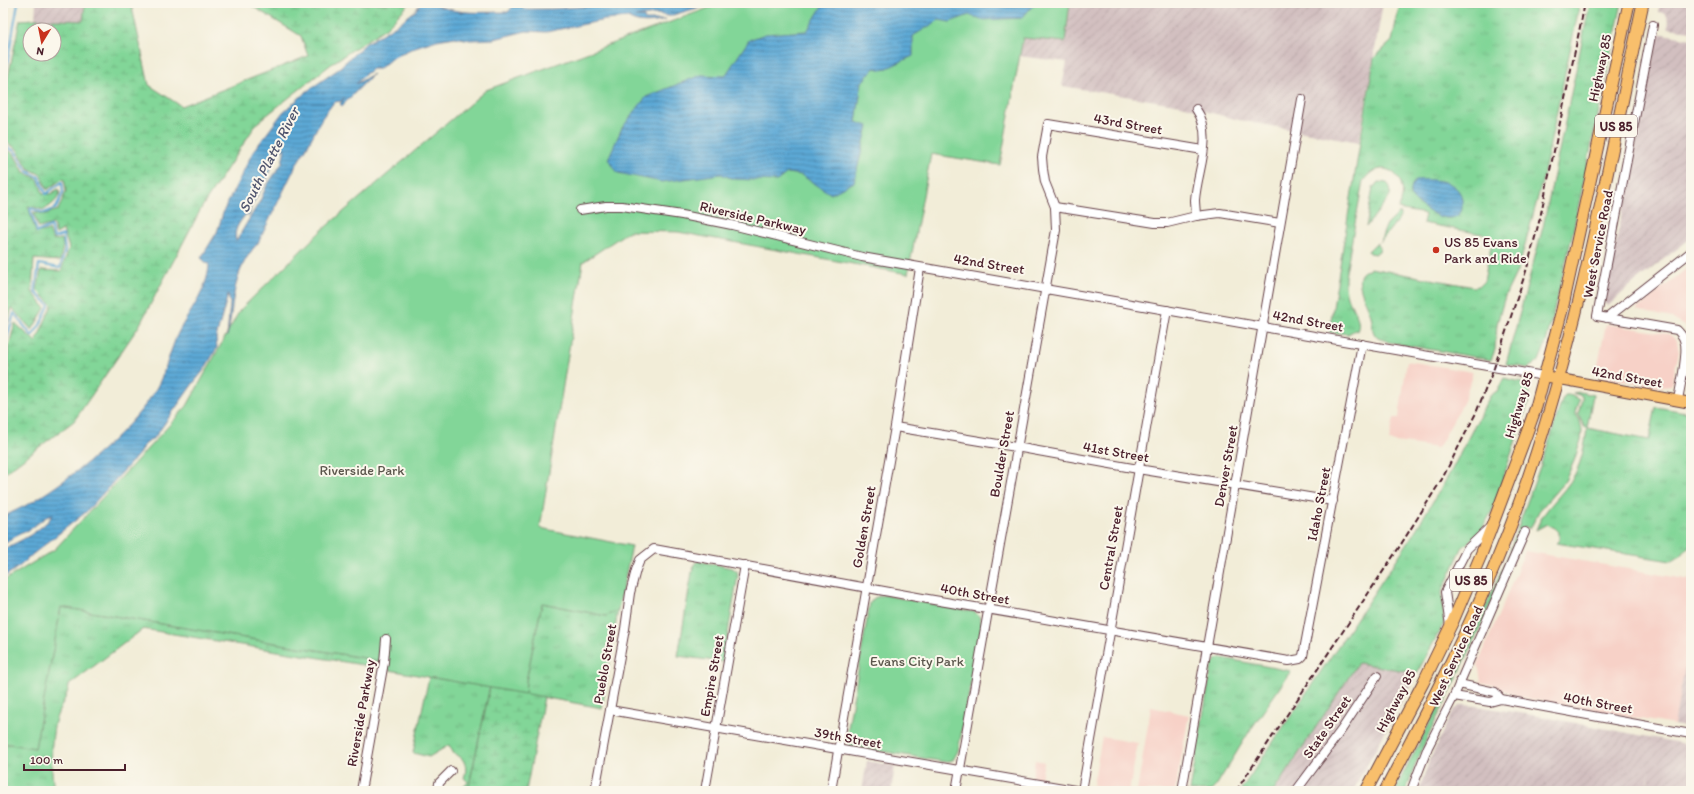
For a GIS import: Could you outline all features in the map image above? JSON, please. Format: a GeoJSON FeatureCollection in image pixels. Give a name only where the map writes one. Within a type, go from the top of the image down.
{"type":"FeatureCollection","features":[{"type":"Feature","properties":{"kind":"highway","name":"Highway 85"},"geometry":{"type":"LineString","coordinates":[[1366,791],[1423,683],[1450,626],[1494,523],[1525,438],[1544,376],[1570,278],[1629,3]]}},
{"type":"Feature","properties":{"kind":"highway","name":"Highway 85"},"geometry":{"type":"LineString","coordinates":[[1385,791],[1439,688],[1484,591],[1529,476],[1559,379],[1576,313],[1643,3]]}},
{"type":"Feature","properties":{"kind":"main road","name":"42nd Street"},"geometry":{"type":"LineString","coordinates":[[1544,376],[1691,403]]}},
{"type":"Feature","properties":{"kind":"street","name":"West Service Road"},"geometry":{"type":"LineString","coordinates":[[1607,318],[1597,316],[1653,25]]}},
{"type":"Feature","properties":{"kind":"street","name":"Denver Street"},"geometry":{"type":"LineString","coordinates":[[1182,791],[1302,100]]}},
{"type":"Feature","properties":{"kind":"street"},"geometry":{"type":"LineString","coordinates":[[1196,109],[1202,117],[1205,135],[1195,201],[1196,216]]}},
{"type":"Feature","properties":{"kind":"street","name":"43rd Street"},"geometry":{"type":"LineString","coordinates":[[1048,124],[1203,150]]}},
{"type":"Feature","properties":{"kind":"street","name":"Boulder Street"},"geometry":{"type":"LineString","coordinates":[[956,791],[1016,447],[1056,230],[1055,207],[1046,182],[1042,157],[1048,124]]}},
{"type":"Feature","properties":{"kind":"street","name":"Riverside Parkway"},"geometry":{"type":"LineString","coordinates":[[580,210],[606,206],[622,206],[682,215],[732,225],[862,257],[920,268]]}},
{"type":"Feature","properties":{"kind":"street"},"geometry":{"type":"LineString","coordinates":[[1055,207],[1154,223],[1167,223],[1196,216],[1220,214],[1280,224]]}},
{"type":"Feature","properties":{"kind":"street"},"geometry":{"type":"LineString","coordinates":[[1607,318],[1691,252]]}},
{"type":"Feature","properties":{"kind":"street","name":"42nd Street"},"geometry":{"type":"LineString","coordinates":[[920,268],[1045,288],[1263,328],[1544,376]]}},
{"type":"Feature","properties":{"kind":"street","name":"Golden Street"},"geometry":{"type":"LineString","coordinates":[[831,791],[895,427],[920,268]]}},
{"type":"Feature","properties":{"kind":"street","name":"Central Street"},"geometry":{"type":"LineString","coordinates":[[1081,791],[1167,310]]}},
{"type":"Feature","properties":{"kind":"street"},"geometry":{"type":"LineString","coordinates":[[1607,318],[1677,330],[1681,334],[1686,349],[1678,400]]}},
{"type":"Feature","properties":{"kind":"street","name":"Idaho Street"},"geometry":{"type":"LineString","coordinates":[[1292,660],[1300,659],[1305,645],[1362,344]]}},
{"type":"Feature","properties":{"kind":"street","name":"41st Street"},"geometry":{"type":"LineString","coordinates":[[895,427],[1333,501]]}},
{"type":"Feature","properties":{"kind":"street"},"geometry":{"type":"LineString","coordinates":[[1450,626],[1445,592],[1467,549],[1494,523]]}},
{"type":"Feature","properties":{"kind":"street","name":"West Service Road"},"geometry":{"type":"LineString","coordinates":[[1411,791],[1428,747],[1454,696],[1525,532]]}},
{"type":"Feature","properties":{"kind":"street","name":"40th Street"},"geometry":{"type":"LineString","coordinates":[[654,549],[987,610],[1207,648],[1292,660]]}},
{"type":"Feature","properties":{"kind":"street","name":"Pueblo Street"},"geometry":{"type":"LineString","coordinates":[[594,791],[625,629],[630,593],[640,560],[654,549]]}},
{"type":"Feature","properties":{"kind":"street","name":"Empire Street"},"geometry":{"type":"LineString","coordinates":[[705,791],[745,565]]}},
{"type":"Feature","properties":{"kind":"street","name":"Riverside Parkway"},"geometry":{"type":"LineString","coordinates":[[361,791],[384,662],[386,639]]}},
{"type":"Feature","properties":{"kind":"street","name":"State Street"},"geometry":{"type":"LineString","coordinates":[[1296,791],[1342,729],[1378,676]]}},
{"type":"Feature","properties":{"kind":"street","name":"40th Street"},"geometry":{"type":"LineString","coordinates":[[1459,684],[1495,692],[1501,699]]}},
{"type":"Feature","properties":{"kind":"street","name":"40th Street"},"geometry":{"type":"LineString","coordinates":[[1454,696],[1486,702],[1501,699],[1691,734]]}},
{"type":"Feature","properties":{"kind":"street","name":"39th Street"},"geometry":{"type":"LineString","coordinates":[[610,710],[1081,791]]}},
{"type":"Feature","properties":{"kind":"street"},"geometry":{"type":"LineString","coordinates":[[438,791],[439,783],[451,771]]}},
{"type":"Feature","properties":{"kind":"shaded area"},"geometry":{"type":"Polygon","coordinates":[[[36,3],[85,3],[84,21],[35,19],[36,3]]]}},
{"type":"Feature","properties":{"kind":"shaded area"},"geometry":{"type":"Polygon","coordinates":[[[1070,3],[1383,3],[1359,142],[1239,120],[1181,105],[1062,86],[1067,62],[1019,56],[1023,37],[1065,42],[1070,3]]]}},
{"type":"Feature","properties":{"kind":"shaded area"},"geometry":{"type":"Polygon","coordinates":[[[1660,3],[1691,3],[1691,31],[1668,28],[1669,20],[1665,13],[1658,12],[1660,3]]]}},
{"type":"Feature","properties":{"kind":"shaded area"},"geometry":{"type":"Polygon","coordinates":[[[1658,33],[1691,39],[1691,238],[1632,284],[1608,306],[1604,303],[1658,33]]]}},
{"type":"Feature","properties":{"kind":"shaded area"},"geometry":{"type":"Polygon","coordinates":[[[1691,265],[1691,331],[1672,318],[1636,310],[1691,265]]]}},
{"type":"Feature","properties":{"kind":"shaded area"},"geometry":{"type":"Polygon","coordinates":[[[1606,324],[1669,334],[1677,341],[1679,352],[1671,386],[1661,387],[1603,377],[1597,369],[1606,324]]]}},
{"type":"Feature","properties":{"kind":"shaded area"},"geometry":{"type":"Polygon","coordinates":[[[1407,361],[1473,372],[1464,401],[1438,448],[1389,441],[1394,418],[1399,418],[1407,361]]]}},
{"type":"Feature","properties":{"kind":"shaded area"},"geometry":{"type":"Polygon","coordinates":[[[1525,551],[1691,580],[1691,637],[1674,725],[1520,697],[1492,685],[1480,682],[1478,664],[1525,551]]]}},
{"type":"Feature","properties":{"kind":"shaded area"},"geometry":{"type":"Polygon","coordinates":[[[1691,634],[1691,728],[1674,725],[1691,634]]]}},
{"type":"Feature","properties":{"kind":"shaded area"},"geometry":{"type":"Polygon","coordinates":[[[1358,663],[1417,673],[1353,791],[1274,791],[1358,663]]]}},
{"type":"Feature","properties":{"kind":"shaded area"},"geometry":{"type":"Polygon","coordinates":[[[1462,705],[1539,716],[1691,745],[1691,791],[1647,791],[1650,769],[1646,791],[1419,791],[1428,764],[1449,718],[1454,710],[1462,705]]]}},
{"type":"Feature","properties":{"kind":"shaded area"},"geometry":{"type":"Polygon","coordinates":[[[1151,707],[1189,715],[1175,791],[1137,791],[1151,707]]]}},
{"type":"Feature","properties":{"kind":"shaded area"},"geometry":{"type":"Polygon","coordinates":[[[1102,737],[1138,743],[1129,791],[1093,785],[1102,737]]]}},
{"type":"Feature","properties":{"kind":"shaded area"},"geometry":{"type":"Polygon","coordinates":[[[1035,760],[1044,762],[1041,779],[1032,777],[1035,760]]]}},
{"type":"Feature","properties":{"kind":"shaded area"},"geometry":{"type":"Polygon","coordinates":[[[867,761],[895,766],[891,791],[862,791],[867,761]]]}},
{"type":"Feature","properties":{"kind":"green space"},"geometry":{"type":"Polygon","coordinates":[[[85,3],[131,3],[149,85],[181,106],[308,56],[301,36],[247,3],[410,3],[387,27],[334,62],[257,123],[202,207],[139,326],[74,421],[3,474],[3,388],[9,385],[8,349],[15,323],[36,342],[52,305],[37,290],[41,270],[61,271],[69,248],[63,230],[56,234],[53,224],[39,228],[33,212],[45,214],[58,210],[66,191],[64,178],[47,190],[41,175],[28,168],[17,149],[3,140],[3,101],[20,20],[35,19],[83,21],[85,3]]]}},
{"type":"Feature","properties":{"kind":"green space","name":"Riverside Park"},"geometry":{"type":"Polygon","coordinates":[[[722,3],[1070,3],[1065,42],[1023,38],[1000,165],[931,154],[908,274],[678,232],[629,231],[583,262],[540,528],[632,546],[618,610],[606,616],[542,603],[526,681],[525,694],[389,670],[376,660],[61,607],[35,748],[3,743],[3,581],[55,549],[187,406],[240,310],[321,231],[486,90],[722,3]]]}},
{"type":"Feature","properties":{"kind":"green space"},"geometry":{"type":"Polygon","coordinates":[[[1400,3],[1580,3],[1542,182],[1519,267],[1505,296],[1497,324],[1495,350],[1491,360],[1388,342],[1378,338],[1375,335],[1371,316],[1361,289],[1360,276],[1363,272],[1369,270],[1370,268],[1474,287],[1479,286],[1484,281],[1491,246],[1491,240],[1487,235],[1423,223],[1425,214],[1398,209],[1402,199],[1402,189],[1399,180],[1388,170],[1380,169],[1371,173],[1363,181],[1345,277],[1347,296],[1358,319],[1357,331],[1355,330],[1348,334],[1329,332],[1374,58],[1392,41],[1400,3]]]}},
{"type":"Feature","properties":{"kind":"green space"},"geometry":{"type":"Polygon","coordinates":[[[1590,3],[1622,3],[1570,245],[1545,346],[1539,361],[1528,368],[1506,364],[1543,227],[1590,3]]]}},
{"type":"Feature","properties":{"kind":"green space"},"geometry":{"type":"Polygon","coordinates":[[[3,147],[14,154],[24,172],[38,179],[43,194],[50,194],[58,189],[60,192],[56,200],[44,210],[28,206],[36,233],[49,230],[53,240],[62,239],[63,246],[60,261],[34,259],[32,291],[45,308],[32,330],[12,308],[3,337],[3,147]]]}},
{"type":"Feature","properties":{"kind":"green space"},"geometry":{"type":"Polygon","coordinates":[[[1378,182],[1388,184],[1391,192],[1390,196],[1366,227],[1373,188],[1378,182]]]}},
{"type":"Feature","properties":{"kind":"green space"},"geometry":{"type":"Polygon","coordinates":[[[1398,214],[1401,214],[1401,216],[1380,242],[1386,226],[1398,214]]]}},
{"type":"Feature","properties":{"kind":"green space"},"geometry":{"type":"Polygon","coordinates":[[[1376,243],[1380,246],[1379,251],[1375,254],[1369,253],[1368,251],[1376,243]]]}},
{"type":"Feature","properties":{"kind":"green space"},"geometry":{"type":"Polygon","coordinates":[[[1504,378],[1521,382],[1529,387],[1530,398],[1492,511],[1482,529],[1462,548],[1442,592],[1444,623],[1417,673],[1358,663],[1274,791],[1240,791],[1409,541],[1450,473],[1490,396],[1497,391],[1504,378]]]}},
{"type":"Feature","properties":{"kind":"green space"},"geometry":{"type":"Polygon","coordinates":[[[1580,392],[1593,395],[1587,428],[1649,440],[1656,407],[1691,413],[1691,546],[1688,547],[1681,556],[1671,561],[1556,543],[1559,540],[1559,532],[1555,528],[1547,524],[1536,530],[1539,522],[1570,482],[1580,463],[1587,429],[1585,428],[1578,414],[1582,396],[1573,393],[1580,392]]]}},
{"type":"Feature","properties":{"kind":"green space"},"geometry":{"type":"Polygon","coordinates":[[[1565,395],[1570,395],[1579,400],[1575,412],[1580,421],[1582,430],[1581,440],[1574,461],[1565,481],[1539,511],[1530,529],[1524,526],[1474,642],[1422,748],[1406,791],[1394,791],[1458,669],[1508,555],[1565,395]]]}},
{"type":"Feature","properties":{"kind":"green space"},"geometry":{"type":"Polygon","coordinates":[[[698,561],[732,568],[737,571],[738,575],[723,662],[678,656],[692,572],[698,561]]]}},
{"type":"Feature","properties":{"kind":"green space","name":"Evans City Park"},"geometry":{"type":"Polygon","coordinates":[[[883,595],[975,612],[979,616],[982,624],[958,751],[953,760],[945,762],[851,746],[847,744],[846,739],[870,603],[874,598],[883,595]]]}},
{"type":"Feature","properties":{"kind":"green space"},"geometry":{"type":"Polygon","coordinates":[[[542,603],[606,616],[618,610],[602,708],[525,694],[526,681],[542,603]]]}},
{"type":"Feature","properties":{"kind":"green space"},"geometry":{"type":"Polygon","coordinates":[[[61,607],[376,660],[375,667],[143,629],[69,685],[56,717],[53,731],[52,774],[54,791],[3,791],[3,743],[35,748],[61,607]]]}},
{"type":"Feature","properties":{"kind":"green space"},"geometry":{"type":"Polygon","coordinates":[[[1222,658],[1291,671],[1249,732],[1216,786],[1211,791],[1190,791],[1212,664],[1217,659],[1222,658]]]}},
{"type":"Feature","properties":{"kind":"green space"},"geometry":{"type":"Polygon","coordinates":[[[429,677],[490,687],[468,791],[460,791],[468,782],[464,778],[466,770],[465,763],[461,757],[454,754],[449,745],[429,757],[413,753],[429,677]]]}},
{"type":"Feature","properties":{"kind":"green space"},"geometry":{"type":"Polygon","coordinates":[[[490,687],[544,697],[526,791],[468,791],[490,687]]]}},
{"type":"Feature","properties":{"kind":"water","name":"South Platte River"},"geometry":{"type":"Polygon","coordinates":[[[421,3],[435,3],[435,5],[463,12],[508,12],[516,3],[525,3],[522,9],[551,9],[591,6],[595,3],[656,5],[670,3],[715,3],[669,16],[656,14],[635,17],[644,17],[645,20],[666,20],[656,22],[636,22],[628,18],[605,20],[546,32],[526,31],[494,39],[470,40],[455,37],[437,40],[415,47],[392,58],[379,69],[372,69],[363,76],[356,84],[373,74],[342,106],[340,104],[345,97],[341,101],[334,102],[322,118],[297,163],[258,243],[249,254],[238,276],[227,337],[230,303],[228,294],[216,338],[217,348],[204,370],[155,437],[143,446],[139,454],[86,512],[3,578],[3,549],[37,531],[53,515],[46,517],[29,530],[22,532],[3,545],[3,517],[36,500],[72,475],[105,448],[135,418],[157,387],[178,333],[205,284],[209,265],[201,258],[217,232],[224,210],[253,152],[283,112],[306,92],[337,70],[365,44],[398,24],[415,11],[421,3]],[[285,148],[277,154],[271,166],[268,177],[251,207],[249,216],[246,214],[237,227],[235,233],[236,241],[260,201],[266,187],[282,163],[285,148]]]}},
{"type":"Feature","properties":{"kind":"water"},"geometry":{"type":"Polygon","coordinates":[[[824,3],[1035,3],[1022,18],[981,20],[969,15],[950,22],[939,20],[913,36],[913,56],[883,70],[874,68],[862,82],[856,122],[868,126],[854,182],[831,194],[801,175],[787,173],[777,181],[733,179],[721,174],[662,182],[618,173],[608,159],[622,128],[646,97],[701,75],[725,76],[749,40],[765,34],[807,31],[824,3]]]}},
{"type":"Feature","properties":{"kind":"water"},"geometry":{"type":"Polygon","coordinates":[[[1416,180],[1437,180],[1455,187],[1460,192],[1462,199],[1462,207],[1459,214],[1454,217],[1440,217],[1425,209],[1410,195],[1412,185],[1416,180]]]}},
{"type":"Feature","properties":{"kind":"waterway"},"geometry":{"type":"LineString","coordinates":[[3,87],[18,3]]}},
{"type":"Feature","properties":{"kind":"waterway"},"geometry":{"type":"LineString","coordinates":[[3,145],[15,151],[27,171],[39,177],[46,194],[62,182],[63,192],[56,208],[44,213],[30,208],[37,232],[51,226],[54,238],[63,235],[65,250],[60,268],[39,264],[35,292],[49,305],[40,325],[32,336],[14,313],[4,349],[6,381],[3,383]]}},
{"type":"Feature","properties":{"kind":"railway"},"geometry":{"type":"LineString","coordinates":[[1236,791],[1398,549],[1442,479],[1476,413],[1494,368],[1527,268],[1540,218],[1585,3]]}},
{"type":"Feature","properties":{"kind":"place","name":"US 85 Evans Park and Ride"},"geometry":{"type":"Point","coordinates":[1436,250]}}]}
